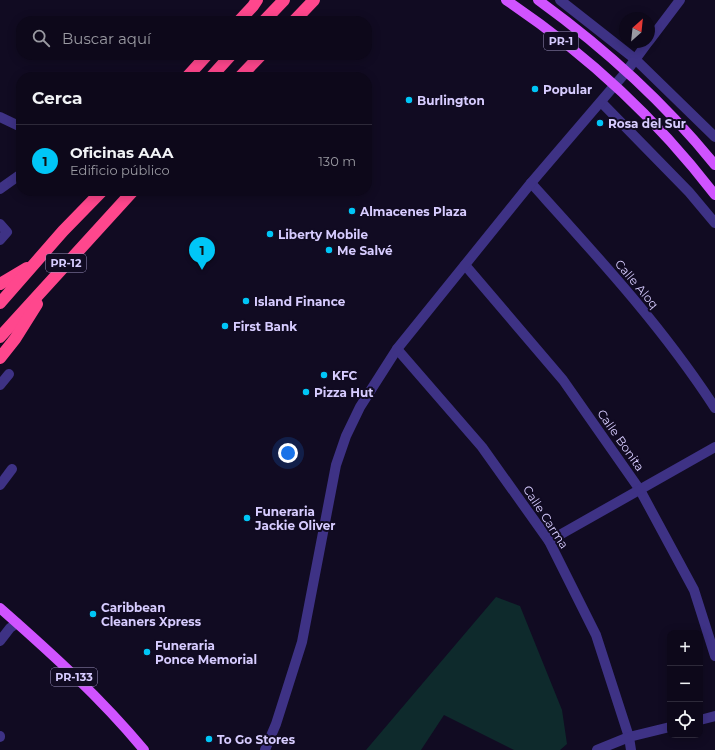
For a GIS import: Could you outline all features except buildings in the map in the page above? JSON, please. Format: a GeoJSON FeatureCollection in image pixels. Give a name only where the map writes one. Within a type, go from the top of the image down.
{"type":"FeatureCollection","features":[{"type":"Feature","properties":{"kind":"highway"},"geometry":{"type":"LineString","coordinates":[[269,16],[284,0]]}},
{"type":"Feature","properties":{"kind":"highway"},"geometry":{"type":"LineString","coordinates":[[299,16],[314,0]]}},
{"type":"Feature","properties":{"kind":"highway"},"geometry":{"type":"LineString","coordinates":[[243,16],[255,3]]}},
{"type":"Feature","properties":{"kind":"highway"},"geometry":{"type":"LineString","coordinates":[[192,72],[203,60]]}},
{"type":"Feature","properties":{"kind":"highway"},"geometry":{"type":"LineString","coordinates":[[215,72],[227,60]]}},
{"type":"Feature","properties":{"kind":"highway"},"geometry":{"type":"LineString","coordinates":[[245,72],[256,60]]}},
{"type":"Feature","properties":{"kind":"highway","name":"PR-12"},"geometry":{"type":"LineString","coordinates":[[0,303],[63,231],[97,196]]}},
{"type":"Feature","properties":{"kind":"highway","name":"PR-12"},"geometry":{"type":"LineString","coordinates":[[0,337],[128,196]]}},
{"type":"Feature","properties":{"kind":"highway"},"geometry":{"type":"LineString","coordinates":[[0,284],[38,261]]}},
{"type":"Feature","properties":{"kind":"highway"},"geometry":{"type":"LineString","coordinates":[[0,358],[15,339],[55,275]]}},
{"type":"Feature","properties":{"kind":"main road","name":"PR-1"},"geometry":{"type":"LineString","coordinates":[[506,0],[558,38],[615,86],[646,115],[683,154],[715,194]]}},
{"type":"Feature","properties":{"kind":"main road","name":"PR-1"},"geometry":{"type":"LineString","coordinates":[[538,0],[565,20],[626,72],[668,112],[698,144],[715,165]]}},
{"type":"Feature","properties":{"kind":"main road","name":"PR-133"},"geometry":{"type":"LineString","coordinates":[[0,608],[98,699],[144,750]]}},
{"type":"Feature","properties":{"kind":"street"},"geometry":{"type":"LineString","coordinates":[[560,0],[635,59],[715,137]]}},
{"type":"Feature","properties":{"kind":"street"},"geometry":{"type":"LineString","coordinates":[[655,34],[680,0]]}},
{"type":"Feature","properties":{"kind":"street"},"geometry":{"type":"LineString","coordinates":[[265,750],[276,724],[302,642],[336,466],[346,436],[360,407],[397,349],[531,183],[615,86],[644,48]]}},
{"type":"Feature","properties":{"kind":"street"},"geometry":{"type":"LineString","coordinates":[[601,102],[689,192],[715,223]]}},
{"type":"Feature","properties":{"kind":"street"},"geometry":{"type":"LineString","coordinates":[[0,117],[16,125]]}},
{"type":"Feature","properties":{"kind":"street"},"geometry":{"type":"LineString","coordinates":[[0,189],[16,178]]}},
{"type":"Feature","properties":{"kind":"street","name":"Calle Aloq"},"geometry":{"type":"LineString","coordinates":[[531,183],[621,283],[695,377],[715,408]]}},
{"type":"Feature","properties":{"kind":"street"},"geometry":{"type":"LineString","coordinates":[[0,224],[7,232],[0,240]]}},
{"type":"Feature","properties":{"kind":"street","name":"Calle Bonita"},"geometry":{"type":"LineString","coordinates":[[465,265],[563,380],[640,490],[694,590],[715,656]]}},
{"type":"Feature","properties":{"kind":"street","name":"Calle Carma"},"geometry":{"type":"LineString","coordinates":[[397,349],[482,447],[549,541],[596,635],[629,737],[631,750]]}},
{"type":"Feature","properties":{"kind":"street"},"geometry":{"type":"LineString","coordinates":[[0,384],[9,374]]}},
{"type":"Feature","properties":{"kind":"street"},"geometry":{"type":"LineString","coordinates":[[549,541],[715,447]]}},
{"type":"Feature","properties":{"kind":"street"},"geometry":{"type":"LineString","coordinates":[[0,485],[12,469]]}},
{"type":"Feature","properties":{"kind":"street"},"geometry":{"type":"LineString","coordinates":[[0,641],[10,628],[17,623]]}},
{"type":"Feature","properties":{"kind":"street"},"geometry":{"type":"LineString","coordinates":[[703,719],[715,716]]}},
{"type":"Feature","properties":{"kind":"street"},"geometry":{"type":"LineString","coordinates":[[597,750],[629,737],[667,728]]}},
{"type":"Feature","properties":{"kind":"green space"},"geometry":{"type":"Polygon","coordinates":[[[496,597],[520,606],[562,710],[567,744],[560,750],[514,750],[444,715],[421,750],[366,750],[496,597]]]}},
{"type":"Feature","properties":{"kind":"place","name":"Popular"},"geometry":{"type":"Point","coordinates":[535,89]}},
{"type":"Feature","properties":{"kind":"place","name":"Burlington"},"geometry":{"type":"Point","coordinates":[409,100]}},
{"type":"Feature","properties":{"kind":"place","name":"Rosa del Sur"},"geometry":{"type":"Point","coordinates":[600,123]}},
{"type":"Feature","properties":{"kind":"place","name":"Almacenes Plaza"},"geometry":{"type":"Point","coordinates":[352,211]}},
{"type":"Feature","properties":{"kind":"place","name":"Liberty Mobile"},"geometry":{"type":"Point","coordinates":[270,234]}},
{"type":"Feature","properties":{"kind":"place","name":"Me Salvé"},"geometry":{"type":"Point","coordinates":[329,250]}},
{"type":"Feature","properties":{"kind":"place","name":"Oficinas AAA"},"geometry":{"type":"Point","coordinates":[202,270]}},
{"type":"Feature","properties":{"kind":"place","name":"Island Finance"},"geometry":{"type":"Point","coordinates":[246,301]}},
{"type":"Feature","properties":{"kind":"place","name":"First Bank"},"geometry":{"type":"Point","coordinates":[225,326]}},
{"type":"Feature","properties":{"kind":"place","name":"KFC"},"geometry":{"type":"Point","coordinates":[324,375]}},
{"type":"Feature","properties":{"kind":"place","name":"Pizza Hut"},"geometry":{"type":"Point","coordinates":[306,392]}},
{"type":"Feature","properties":{"kind":"place","name":"Funeraria Jackie Oliver"},"geometry":{"type":"Point","coordinates":[247,518]}},
{"type":"Feature","properties":{"kind":"place","name":"Caribbean Cleaners Xpress"},"geometry":{"type":"Point","coordinates":[93,614]}},
{"type":"Feature","properties":{"kind":"place","name":"Funeraria Ponce Memorial"},"geometry":{"type":"Point","coordinates":[147,652]}},
{"type":"Feature","properties":{"kind":"place","name":"To Go Stores"},"geometry":{"type":"Point","coordinates":[209,739]}}]}
